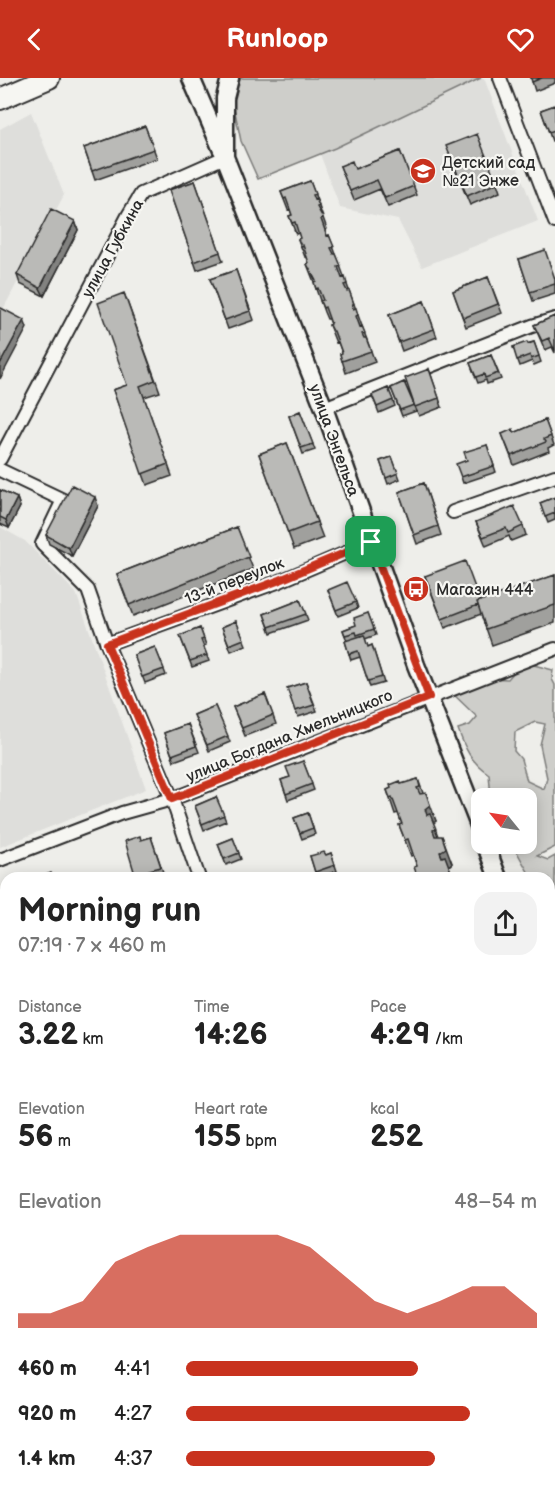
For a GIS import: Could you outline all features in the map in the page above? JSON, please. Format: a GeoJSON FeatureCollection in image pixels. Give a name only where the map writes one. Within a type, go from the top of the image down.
{"type":"FeatureCollection","features":[{"type":"Feature","properties":{"kind":"main road"},"geometry":{"type":"LineString","coordinates":[[0,99],[49,78]]}},
{"type":"Feature","properties":{"kind":"street"},"geometry":{"type":"LineString","coordinates":[[192,78],[225,157]]}},
{"type":"Feature","properties":{"kind":"street","name":"улица Энгельса"},"geometry":{"type":"LineString","coordinates":[[230,78],[225,98],[225,157],[324,408],[371,542],[471,805]]}},
{"type":"Feature","properties":{"kind":"street"},"geometry":{"type":"LineString","coordinates":[[500,78],[555,222]]}},
{"type":"Feature","properties":{"kind":"street","name":"улица Губкина"},"geometry":{"type":"LineString","coordinates":[[0,459],[141,194],[225,157]]}},
{"type":"Feature","properties":{"kind":"street"},"geometry":{"type":"LineString","coordinates":[[324,408],[521,330],[555,319]]}},
{"type":"Feature","properties":{"kind":"street"},"geometry":{"type":"LineString","coordinates":[[0,470],[63,500],[42,544],[88,590],[107,644],[172,799],[197,872]]}},
{"type":"Feature","properties":{"kind":"street"},"geometry":{"type":"LineString","coordinates":[[453,512],[555,476]]}},
{"type":"Feature","properties":{"kind":"street","name":"13-й переулок"},"geometry":{"type":"LineString","coordinates":[[107,644],[280,580],[371,542]]}},
{"type":"Feature","properties":{"kind":"street","name":"улица Богдана Хмельницкого"},"geometry":{"type":"LineString","coordinates":[[0,860],[122,813],[172,799],[555,649]]}},
{"type":"Feature","properties":{"kind":"street"},"geometry":{"type":"LineString","coordinates":[[489,854],[496,872]]}},
{"type":"Feature","properties":{"kind":"shaded area"},"geometry":{"type":"Polygon","coordinates":[[[241,78],[481,78],[335,148],[258,179],[241,141],[232,98],[241,78]]]}},
{"type":"Feature","properties":{"kind":"shaded area","name":"Детский сад №21 Энже"},"geometry":{"type":"Polygon","coordinates":[[[458,78],[484,78],[538,221],[422,267],[398,220],[340,208],[313,135],[458,78]]]}},
{"type":"Feature","properties":{"kind":"shaded area"},"geometry":{"type":"Polygon","coordinates":[[[31,112],[64,195],[0,315],[0,129],[31,112]]]}},
{"type":"Feature","properties":{"kind":"shaded area"},"geometry":{"type":"Polygon","coordinates":[[[0,527],[25,541],[76,593],[146,789],[0,847],[0,527]]]}},
{"type":"Feature","properties":{"kind":"shaded area"},"geometry":{"type":"Polygon","coordinates":[[[530,661],[534,665],[553,670],[552,679],[555,685],[555,847],[537,856],[548,860],[555,856],[555,872],[528,872],[518,854],[537,854],[537,788],[490,788],[489,774],[478,765],[463,743],[458,729],[470,725],[477,717],[450,691],[461,677],[508,679],[522,663],[530,661]],[[535,722],[515,732],[514,751],[521,759],[527,781],[544,789],[547,778],[540,745],[545,724],[535,722]]]}},
{"type":"Feature","properties":{"kind":"building"},"geometry":{"type":"Polygon","coordinates":[[[555,105],[555,130],[549,132],[541,110],[555,105]]]}},
{"type":"Feature","properties":{"kind":"building"},"geometry":{"type":"Polygon","coordinates":[[[145,126],[154,149],[92,171],[84,148],[145,126]]]}},
{"type":"Feature","properties":{"kind":"building"},"geometry":{"type":"Polygon","coordinates":[[[477,134],[497,183],[467,196],[446,146],[477,134]]]}},
{"type":"Feature","properties":{"kind":"building"},"geometry":{"type":"Polygon","coordinates":[[[400,151],[414,186],[385,198],[377,180],[350,191],[340,166],[352,161],[355,169],[400,151]]]}},
{"type":"Feature","properties":{"kind":"building"},"geometry":{"type":"Polygon","coordinates":[[[195,181],[220,252],[194,262],[169,190],[195,181]]]}},
{"type":"Feature","properties":{"kind":"building"},"geometry":{"type":"Polygon","coordinates":[[[310,181],[315,194],[312,195],[319,206],[317,207],[323,218],[321,219],[327,236],[329,235],[334,247],[331,248],[341,266],[338,267],[342,278],[345,277],[347,284],[344,285],[347,291],[349,290],[354,304],[352,304],[353,309],[356,308],[358,315],[356,316],[365,333],[362,334],[371,351],[342,361],[340,354],[342,353],[334,331],[329,325],[331,324],[325,307],[323,308],[320,301],[323,300],[318,288],[316,289],[314,282],[316,281],[307,264],[309,263],[303,245],[301,246],[298,239],[300,238],[295,222],[292,223],[289,216],[292,215],[286,198],[284,199],[281,192],[310,181]]]}},
{"type":"Feature","properties":{"kind":"building"},"geometry":{"type":"Polygon","coordinates":[[[51,209],[75,221],[40,288],[17,275],[51,209]]]}},
{"type":"Feature","properties":{"kind":"building"},"geometry":{"type":"Polygon","coordinates":[[[545,250],[555,284],[530,292],[519,259],[545,250]]]}},
{"type":"Feature","properties":{"kind":"building"},"geometry":{"type":"Polygon","coordinates":[[[236,270],[250,311],[225,320],[210,279],[236,270]]]}},
{"type":"Feature","properties":{"kind":"building"},"geometry":{"type":"Polygon","coordinates":[[[488,277],[498,304],[463,318],[453,291],[488,277]]]}},
{"type":"Feature","properties":{"kind":"building"},"geometry":{"type":"Polygon","coordinates":[[[124,293],[155,380],[140,386],[168,464],[142,474],[113,390],[127,385],[98,303],[124,293]]]}},
{"type":"Feature","properties":{"kind":"building"},"geometry":{"type":"Polygon","coordinates":[[[424,301],[434,329],[399,342],[389,315],[424,301]]]}},
{"type":"Feature","properties":{"kind":"building"},"geometry":{"type":"Polygon","coordinates":[[[1,308],[24,320],[0,364],[0,310],[1,308]]]}},
{"type":"Feature","properties":{"kind":"building"},"geometry":{"type":"Polygon","coordinates":[[[555,316],[555,351],[549,338],[542,341],[534,325],[555,316]]]}},
{"type":"Feature","properties":{"kind":"building"},"geometry":{"type":"Polygon","coordinates":[[[527,342],[528,344],[534,342],[539,356],[531,359],[530,355],[517,360],[513,347],[527,342]]]}},
{"type":"Feature","properties":{"kind":"building"},"geometry":{"type":"Polygon","coordinates":[[[491,355],[498,373],[485,378],[484,374],[476,377],[470,363],[491,355]]]}},
{"type":"Feature","properties":{"kind":"building"},"geometry":{"type":"Polygon","coordinates":[[[429,369],[439,398],[415,407],[405,378],[429,369]]]}},
{"type":"Feature","properties":{"kind":"building"},"geometry":{"type":"Polygon","coordinates":[[[404,382],[414,405],[400,410],[391,388],[404,382]]]}},
{"type":"Feature","properties":{"kind":"building"},"geometry":{"type":"Polygon","coordinates":[[[388,388],[393,400],[377,407],[372,395],[388,388]]]}},
{"type":"Feature","properties":{"kind":"building"},"geometry":{"type":"Polygon","coordinates":[[[300,411],[313,444],[301,448],[289,416],[300,411]]]}},
{"type":"Feature","properties":{"kind":"building"},"geometry":{"type":"Polygon","coordinates":[[[545,420],[551,436],[544,439],[546,442],[511,456],[502,434],[513,429],[514,433],[545,420]]]}},
{"type":"Feature","properties":{"kind":"building"},"geometry":{"type":"Polygon","coordinates":[[[287,443],[317,522],[288,533],[259,454],[287,443]]]}},
{"type":"Feature","properties":{"kind":"building"},"geometry":{"type":"Polygon","coordinates":[[[487,445],[494,466],[461,477],[456,464],[467,460],[464,452],[487,445]]]}},
{"type":"Feature","properties":{"kind":"building"},"geometry":{"type":"Polygon","coordinates":[[[392,457],[398,473],[386,478],[380,461],[392,457]]]}},
{"type":"Feature","properties":{"kind":"building"},"geometry":{"type":"Polygon","coordinates":[[[424,483],[438,526],[414,535],[399,492],[424,483]]]}},
{"type":"Feature","properties":{"kind":"building"},"geometry":{"type":"Polygon","coordinates":[[[72,485],[95,497],[69,548],[46,535],[72,485]]]}},
{"type":"Feature","properties":{"kind":"building"},"geometry":{"type":"Polygon","coordinates":[[[0,490],[17,498],[6,520],[0,517],[0,490]]]}},
{"type":"Feature","properties":{"kind":"building"},"geometry":{"type":"Polygon","coordinates":[[[555,497],[555,513],[545,517],[540,503],[555,497]]]}},
{"type":"Feature","properties":{"kind":"building"},"geometry":{"type":"Polygon","coordinates":[[[514,506],[523,526],[508,533],[506,528],[483,537],[476,522],[514,506]]]}},
{"type":"Feature","properties":{"kind":"building"},"geometry":{"type":"Polygon","coordinates":[[[237,527],[249,557],[129,605],[117,574],[237,527]]]}},
{"type":"Feature","properties":{"kind":"building"},"geometry":{"type":"Polygon","coordinates":[[[465,561],[480,601],[477,602],[478,605],[442,619],[425,576],[465,561]]]}},
{"type":"Feature","properties":{"kind":"building"},"geometry":{"type":"Polygon","coordinates":[[[555,575],[555,605],[486,629],[477,602],[555,575]]]}},
{"type":"Feature","properties":{"kind":"building"},"geometry":{"type":"Polygon","coordinates":[[[347,582],[356,602],[336,610],[328,590],[347,582]]]}},
{"type":"Feature","properties":{"kind":"building"},"geometry":{"type":"Polygon","coordinates":[[[300,600],[306,614],[269,627],[264,614],[300,600]]]}},
{"type":"Feature","properties":{"kind":"building"},"geometry":{"type":"Polygon","coordinates":[[[368,613],[374,629],[357,635],[356,632],[345,635],[343,630],[356,625],[354,618],[368,613]]]}},
{"type":"Feature","properties":{"kind":"building"},"geometry":{"type":"Polygon","coordinates":[[[236,621],[244,639],[229,645],[222,627],[236,621]]]}},
{"type":"Feature","properties":{"kind":"building"},"geometry":{"type":"Polygon","coordinates":[[[200,628],[204,639],[201,640],[207,655],[190,661],[180,636],[200,628]]]}},
{"type":"Feature","properties":{"kind":"building"},"geometry":{"type":"Polygon","coordinates":[[[364,635],[368,647],[372,645],[382,677],[368,681],[358,651],[349,654],[345,641],[364,635]]]}},
{"type":"Feature","properties":{"kind":"building"},"geometry":{"type":"Polygon","coordinates":[[[155,647],[164,669],[142,677],[134,655],[155,647]]]}},
{"type":"Feature","properties":{"kind":"building"},"geometry":{"type":"Polygon","coordinates":[[[306,682],[314,705],[295,711],[287,688],[306,682]]]}},
{"type":"Feature","properties":{"kind":"building"},"geometry":{"type":"Polygon","coordinates":[[[265,694],[273,715],[242,728],[233,707],[265,694]]]}},
{"type":"Feature","properties":{"kind":"building"},"geometry":{"type":"Polygon","coordinates":[[[215,706],[228,736],[207,745],[194,715],[215,706]]]}},
{"type":"Feature","properties":{"kind":"building"},"geometry":{"type":"Polygon","coordinates":[[[188,724],[196,746],[172,755],[164,733],[188,724]]]}},
{"type":"Feature","properties":{"kind":"building"},"geometry":{"type":"Polygon","coordinates":[[[303,761],[312,784],[286,794],[281,780],[290,777],[286,767],[303,761]]]}},
{"type":"Feature","properties":{"kind":"building"},"geometry":{"type":"Polygon","coordinates":[[[418,779],[420,787],[417,788],[420,794],[426,793],[430,805],[425,809],[427,815],[430,814],[436,829],[433,830],[435,836],[442,836],[446,848],[440,852],[442,857],[445,856],[451,872],[416,872],[414,867],[417,866],[408,839],[405,840],[399,825],[402,824],[387,790],[391,788],[390,785],[400,781],[401,784],[418,779]]]}},
{"type":"Feature","properties":{"kind":"building"},"geometry":{"type":"Polygon","coordinates":[[[216,797],[224,815],[202,824],[195,806],[216,797]]]}},
{"type":"Feature","properties":{"kind":"building"},"geometry":{"type":"Polygon","coordinates":[[[308,813],[313,828],[300,833],[294,818],[308,813]]]}},
{"type":"Feature","properties":{"kind":"building"},"geometry":{"type":"Polygon","coordinates":[[[140,836],[141,840],[151,837],[161,867],[149,870],[150,872],[134,872],[125,841],[140,836]]]}},
{"type":"Feature","properties":{"kind":"building"},"geometry":{"type":"Polygon","coordinates":[[[233,838],[239,853],[224,859],[218,844],[233,838]]]}},
{"type":"Feature","properties":{"kind":"building"},"geometry":{"type":"Polygon","coordinates":[[[324,852],[326,855],[331,853],[335,865],[315,872],[310,856],[324,852]]]}},
{"type":"Feature","properties":{"kind":"place","name":"Детский сад №21 Энже"},"geometry":{"type":"Point","coordinates":[423,171]}},
{"type":"Feature","properties":{"kind":"place","name":"Магазин 444"},"geometry":{"type":"Point","coordinates":[416,589]}},
{"type":"Feature","properties":{"kind":"route"},"geometry":{"type":"LineString","coordinates":[[371,542],[429,697],[172,799],[107,644],[280,580],[371,542]]}}]}
